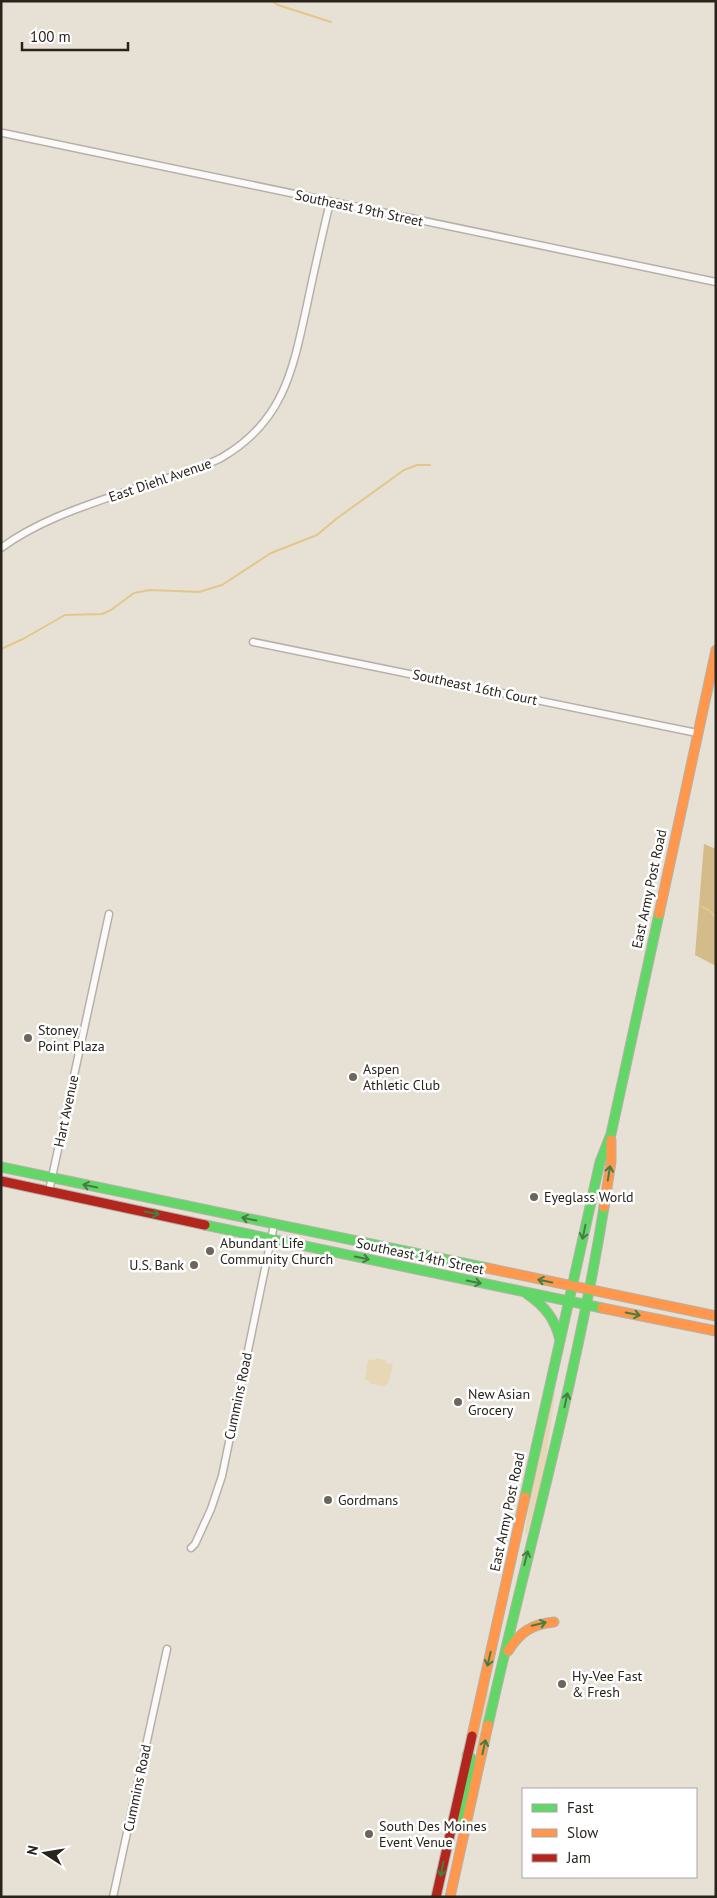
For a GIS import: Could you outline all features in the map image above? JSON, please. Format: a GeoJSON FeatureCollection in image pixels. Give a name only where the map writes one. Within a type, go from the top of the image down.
{"type":"FeatureCollection","features":[{"type":"Feature","properties":{"kind":"main road","name":"East Army Post Road"},"geometry":{"type":"LineString","coordinates":[[436,1897],[600,1162],[611,1134],[716,650]]}},
{"type":"Feature","properties":{"kind":"main road","name":"East Army Post Road"},"geometry":{"type":"LineString","coordinates":[[450,1897],[524,1568],[565,1405],[589,1290],[611,1162],[611,1134]]}},
{"type":"Feature","properties":{"kind":"main road","name":"Southeast 14th Street"},"geometry":{"type":"LineString","coordinates":[[1,1167],[716,1316]]}},
{"type":"Feature","properties":{"kind":"main road","name":"Southeast 14th Street"},"geometry":{"type":"LineString","coordinates":[[1,1181],[716,1331]]}},
{"type":"Feature","properties":{"kind":"main road"},"geometry":{"type":"LineString","coordinates":[[522,1291],[543,1304],[554,1319],[560,1340]]}},
{"type":"Feature","properties":{"kind":"main road"},"geometry":{"type":"LineString","coordinates":[[504,1658],[516,1638],[524,1630],[532,1625],[554,1622]]}},
{"type":"Feature","properties":{"kind":"main road"},"geometry":{"type":"LineString","coordinates":[[464,1835],[463,1812],[472,1771],[472,1758],[467,1755]]}},
{"type":"Feature","properties":{"kind":"street","name":"Southeast 19th Street"},"geometry":{"type":"LineString","coordinates":[[3,133],[716,282]]}},
{"type":"Feature","properties":{"kind":"street","name":"East Diehl Avenue"},"geometry":{"type":"LineString","coordinates":[[1,548],[41,524],[70,511],[207,464],[234,450],[257,430],[275,408],[294,366],[330,202]]}},
{"type":"Feature","properties":{"kind":"street","name":"Southeast 16th Court"},"geometry":{"type":"LineString","coordinates":[[253,642],[697,733]]}},
{"type":"Feature","properties":{"kind":"street","name":"Hart Avenue"},"geometry":{"type":"LineString","coordinates":[[49,1191],[110,914]]}},
{"type":"Feature","properties":{"kind":"street","name":"Cummins Road"},"geometry":{"type":"LineString","coordinates":[[191,1548],[195,1544],[211,1509],[222,1476],[274,1224]]}},
{"type":"Feature","properties":{"kind":"street","name":"Cummins Road"},"geometry":{"type":"LineString","coordinates":[[112,1897],[167,1649]]}},
{"type":"Feature","properties":{"kind":"shaded area"},"geometry":{"type":"Polygon","coordinates":[[[704,844],[716,849],[716,966],[695,955],[704,844]]]}},
{"type":"Feature","properties":{"kind":"shaded area"},"geometry":{"type":"Polygon","coordinates":[[[376,1358],[393,1364],[388,1385],[386,1384],[385,1387],[369,1383],[370,1381],[365,1380],[368,1359],[375,1361],[376,1358]]]}},
{"type":"Feature","properties":{"kind":"shaded area"},"geometry":{"type":"Polygon","coordinates":[[[553,1392],[555,1393],[545,1467],[527,1535],[525,1534],[530,1495],[553,1392]]]}},
{"type":"Feature","properties":{"kind":"shaded area"},"geometry":{"type":"Polygon","coordinates":[[[487,1688],[489,1689],[485,1726],[478,1753],[473,1752],[487,1688]]]}},
{"type":"Feature","properties":{"kind":"waterway"},"geometry":{"type":"LineString","coordinates":[[272,1],[278,5],[331,22]]}},
{"type":"Feature","properties":{"kind":"waterway"},"geometry":{"type":"LineString","coordinates":[[1,649],[65,615],[102,614],[111,610],[134,593],[150,590],[199,592],[222,585],[271,553],[317,535],[404,470],[417,465],[430,465]]}},
{"type":"Feature","properties":{"kind":"waterway"},"geometry":{"type":"LineString","coordinates":[[702,907],[709,910],[716,918]]}},
{"type":"Feature","properties":{"kind":"traffic: fast"},"geometry":{"type":"LineString","coordinates":[[525,1497],[600,1162],[611,1134],[659,914]]}},
{"type":"Feature","properties":{"kind":"traffic: fast"},"geometry":{"type":"LineString","coordinates":[[1,1167],[487,1268]]}},
{"type":"Feature","properties":{"kind":"traffic: fast"},"geometry":{"type":"LineString","coordinates":[[488,1725],[580,1337],[604,1207]]}},
{"type":"Feature","properties":{"kind":"traffic: fast"},"geometry":{"type":"LineString","coordinates":[[205,1225],[602,1308]]}},
{"type":"Feature","properties":{"kind":"traffic: fast"},"geometry":{"type":"LineString","coordinates":[[527,1294],[539,1303],[548,1314],[560,1340]]}},
{"type":"Feature","properties":{"kind":"traffic: fast"},"geometry":{"type":"LineString","coordinates":[[463,1822],[471,1766],[471,1758],[467,1755]]}},
{"type":"Feature","properties":{"kind":"traffic: slow"},"geometry":{"type":"LineString","coordinates":[[659,914],[716,650]]}},
{"type":"Feature","properties":{"kind":"traffic: slow"},"geometry":{"type":"LineString","coordinates":[[604,1207],[611,1162],[611,1140]]}},
{"type":"Feature","properties":{"kind":"traffic: slow"},"geometry":{"type":"LineString","coordinates":[[487,1268],[716,1316]]}},
{"type":"Feature","properties":{"kind":"traffic: slow"},"geometry":{"type":"LineString","coordinates":[[602,1308],[716,1331]]}},
{"type":"Feature","properties":{"kind":"traffic: slow"},"geometry":{"type":"LineString","coordinates":[[472,1736],[525,1497]]}},
{"type":"Feature","properties":{"kind":"traffic: slow"},"geometry":{"type":"LineString","coordinates":[[508,1651],[527,1630],[554,1622]]}},
{"type":"Feature","properties":{"kind":"traffic: slow"},"geometry":{"type":"LineString","coordinates":[[450,1897],[488,1725]]}},
{"type":"Feature","properties":{"kind":"traffic: jam"},"geometry":{"type":"LineString","coordinates":[[1,1181],[205,1225]]}},
{"type":"Feature","properties":{"kind":"traffic: jam"},"geometry":{"type":"LineString","coordinates":[[436,1897],[472,1736]]}},
{"type":"Feature","properties":{"kind":"place","name":"Stoney Point Plaza"},"geometry":{"type":"Point","coordinates":[28,1038]}},
{"type":"Feature","properties":{"kind":"place","name":"Aspen Athletic Club"},"geometry":{"type":"Point","coordinates":[353,1077]}},
{"type":"Feature","properties":{"kind":"place","name":"Eyeglass World"},"geometry":{"type":"Point","coordinates":[534,1197]}},
{"type":"Feature","properties":{"kind":"place","name":"Abundant Life Community Church"},"geometry":{"type":"Point","coordinates":[210,1251]}},
{"type":"Feature","properties":{"kind":"place","name":"U.S. Bank"},"geometry":{"type":"Point","coordinates":[194,1265]}},
{"type":"Feature","properties":{"kind":"place","name":"New Asian Grocery"},"geometry":{"type":"Point","coordinates":[458,1402]}},
{"type":"Feature","properties":{"kind":"place","name":"Gordmans"},"geometry":{"type":"Point","coordinates":[328,1500]}},
{"type":"Feature","properties":{"kind":"place","name":"Hy-Vee Fast & Fresh"},"geometry":{"type":"Point","coordinates":[562,1684]}},
{"type":"Feature","properties":{"kind":"place","name":"South Des Moines Event Venue"},"geometry":{"type":"Point","coordinates":[369,1834]}}]}
